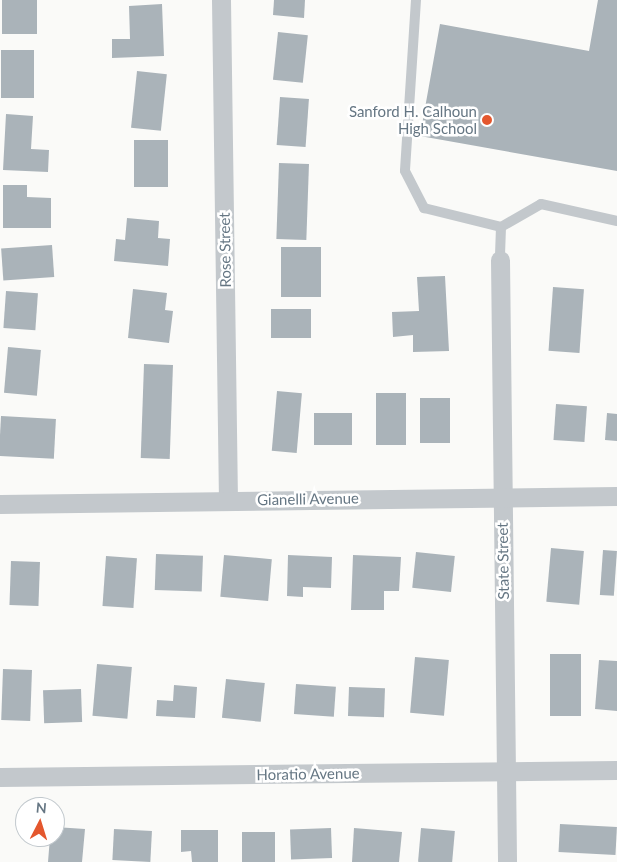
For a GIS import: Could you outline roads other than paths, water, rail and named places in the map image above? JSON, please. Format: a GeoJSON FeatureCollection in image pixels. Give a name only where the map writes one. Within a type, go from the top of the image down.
{"type":"FeatureCollection","features":[{"type":"Feature","properties":{"kind":"street","name":"Rose Street"},"geometry":{"type":"LineString","coordinates":[[221,0],[228,500]]}},
{"type":"Feature","properties":{"kind":"street","name":"State Street"},"geometry":{"type":"LineString","coordinates":[[500,260],[507,862]]}},
{"type":"Feature","properties":{"kind":"street","name":"Gianelli Avenue"},"geometry":{"type":"LineString","coordinates":[[0,504],[617,496]]}},
{"type":"Feature","properties":{"kind":"street","name":"Horatio Avenue"},"geometry":{"type":"LineString","coordinates":[[0,777],[617,770]]}},
{"type":"Feature","properties":{"kind":"lane"},"geometry":{"type":"LineString","coordinates":[[416,0],[405,171],[424,208],[501,227],[541,204],[617,220]]}},
{"type":"Feature","properties":{"kind":"lane"},"geometry":{"type":"LineString","coordinates":[[500,260],[501,227]]}},
{"type":"Feature","properties":{"kind":"place","name":"Sanford H. Calhoun High School"},"geometry":{"type":"Point","coordinates":[487,120]}}]}
